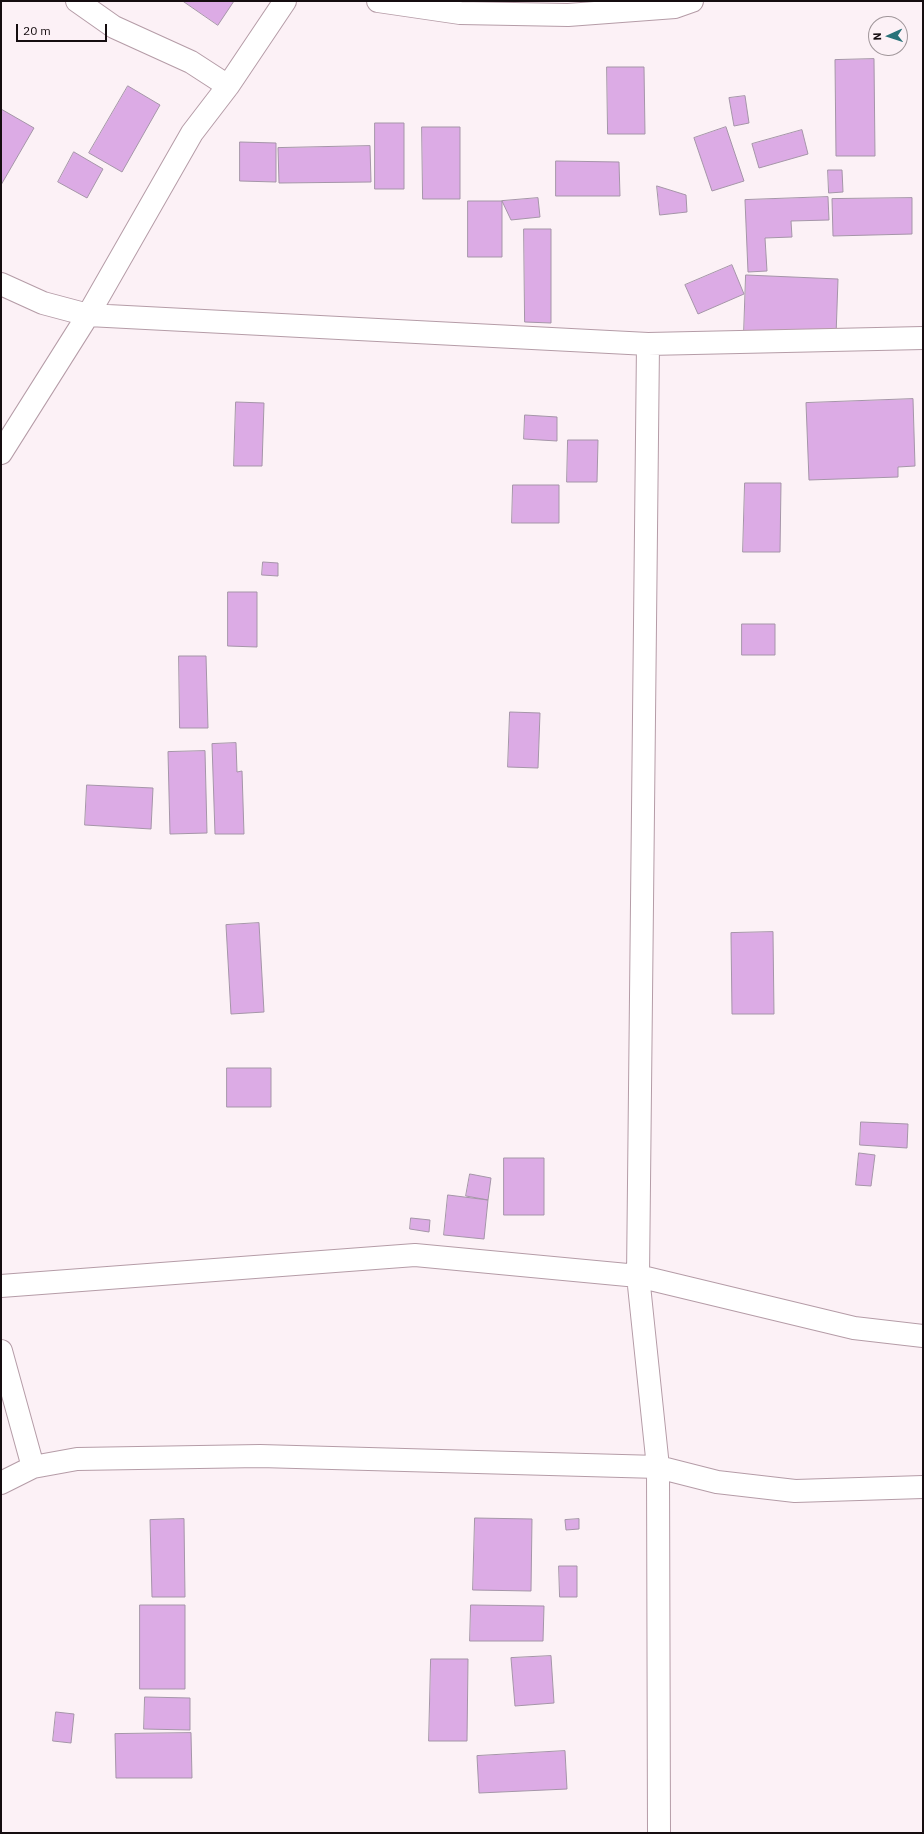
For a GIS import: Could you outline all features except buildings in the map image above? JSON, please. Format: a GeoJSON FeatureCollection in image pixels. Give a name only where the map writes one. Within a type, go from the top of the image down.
{"type":"FeatureCollection","features":[{"type":"Feature","properties":{"kind":"street"},"geometry":{"type":"LineString","coordinates":[[77,1],[114,27],[191,62],[228,86]]}},
{"type":"Feature","properties":{"kind":"street"},"geometry":{"type":"LineString","coordinates":[[1,453],[88,315],[192,133],[228,86],[285,1]]}},
{"type":"Feature","properties":{"kind":"street"},"geometry":{"type":"LineString","coordinates":[[378,1],[460,13],[568,15],[675,7],[692,1]]}},
{"type":"Feature","properties":{"kind":"street"},"geometry":{"type":"LineString","coordinates":[[1,284],[43,303],[88,315],[648,344],[923,338]]}},
{"type":"Feature","properties":{"kind":"street"},"geometry":{"type":"LineString","coordinates":[[648,344],[638,1276],[658,1467],[659,1833]]}},
{"type":"Feature","properties":{"kind":"street"},"geometry":{"type":"LineString","coordinates":[[1,1286],[415,1255],[638,1276],[854,1328],[923,1336]]}},
{"type":"Feature","properties":{"kind":"street"},"geometry":{"type":"LineString","coordinates":[[1,1352],[33,1467]]}},
{"type":"Feature","properties":{"kind":"street"},"geometry":{"type":"LineString","coordinates":[[1,1483],[33,1467],[77,1459],[260,1456],[658,1467],[717,1482],[795,1491],[923,1487]]}}]}
